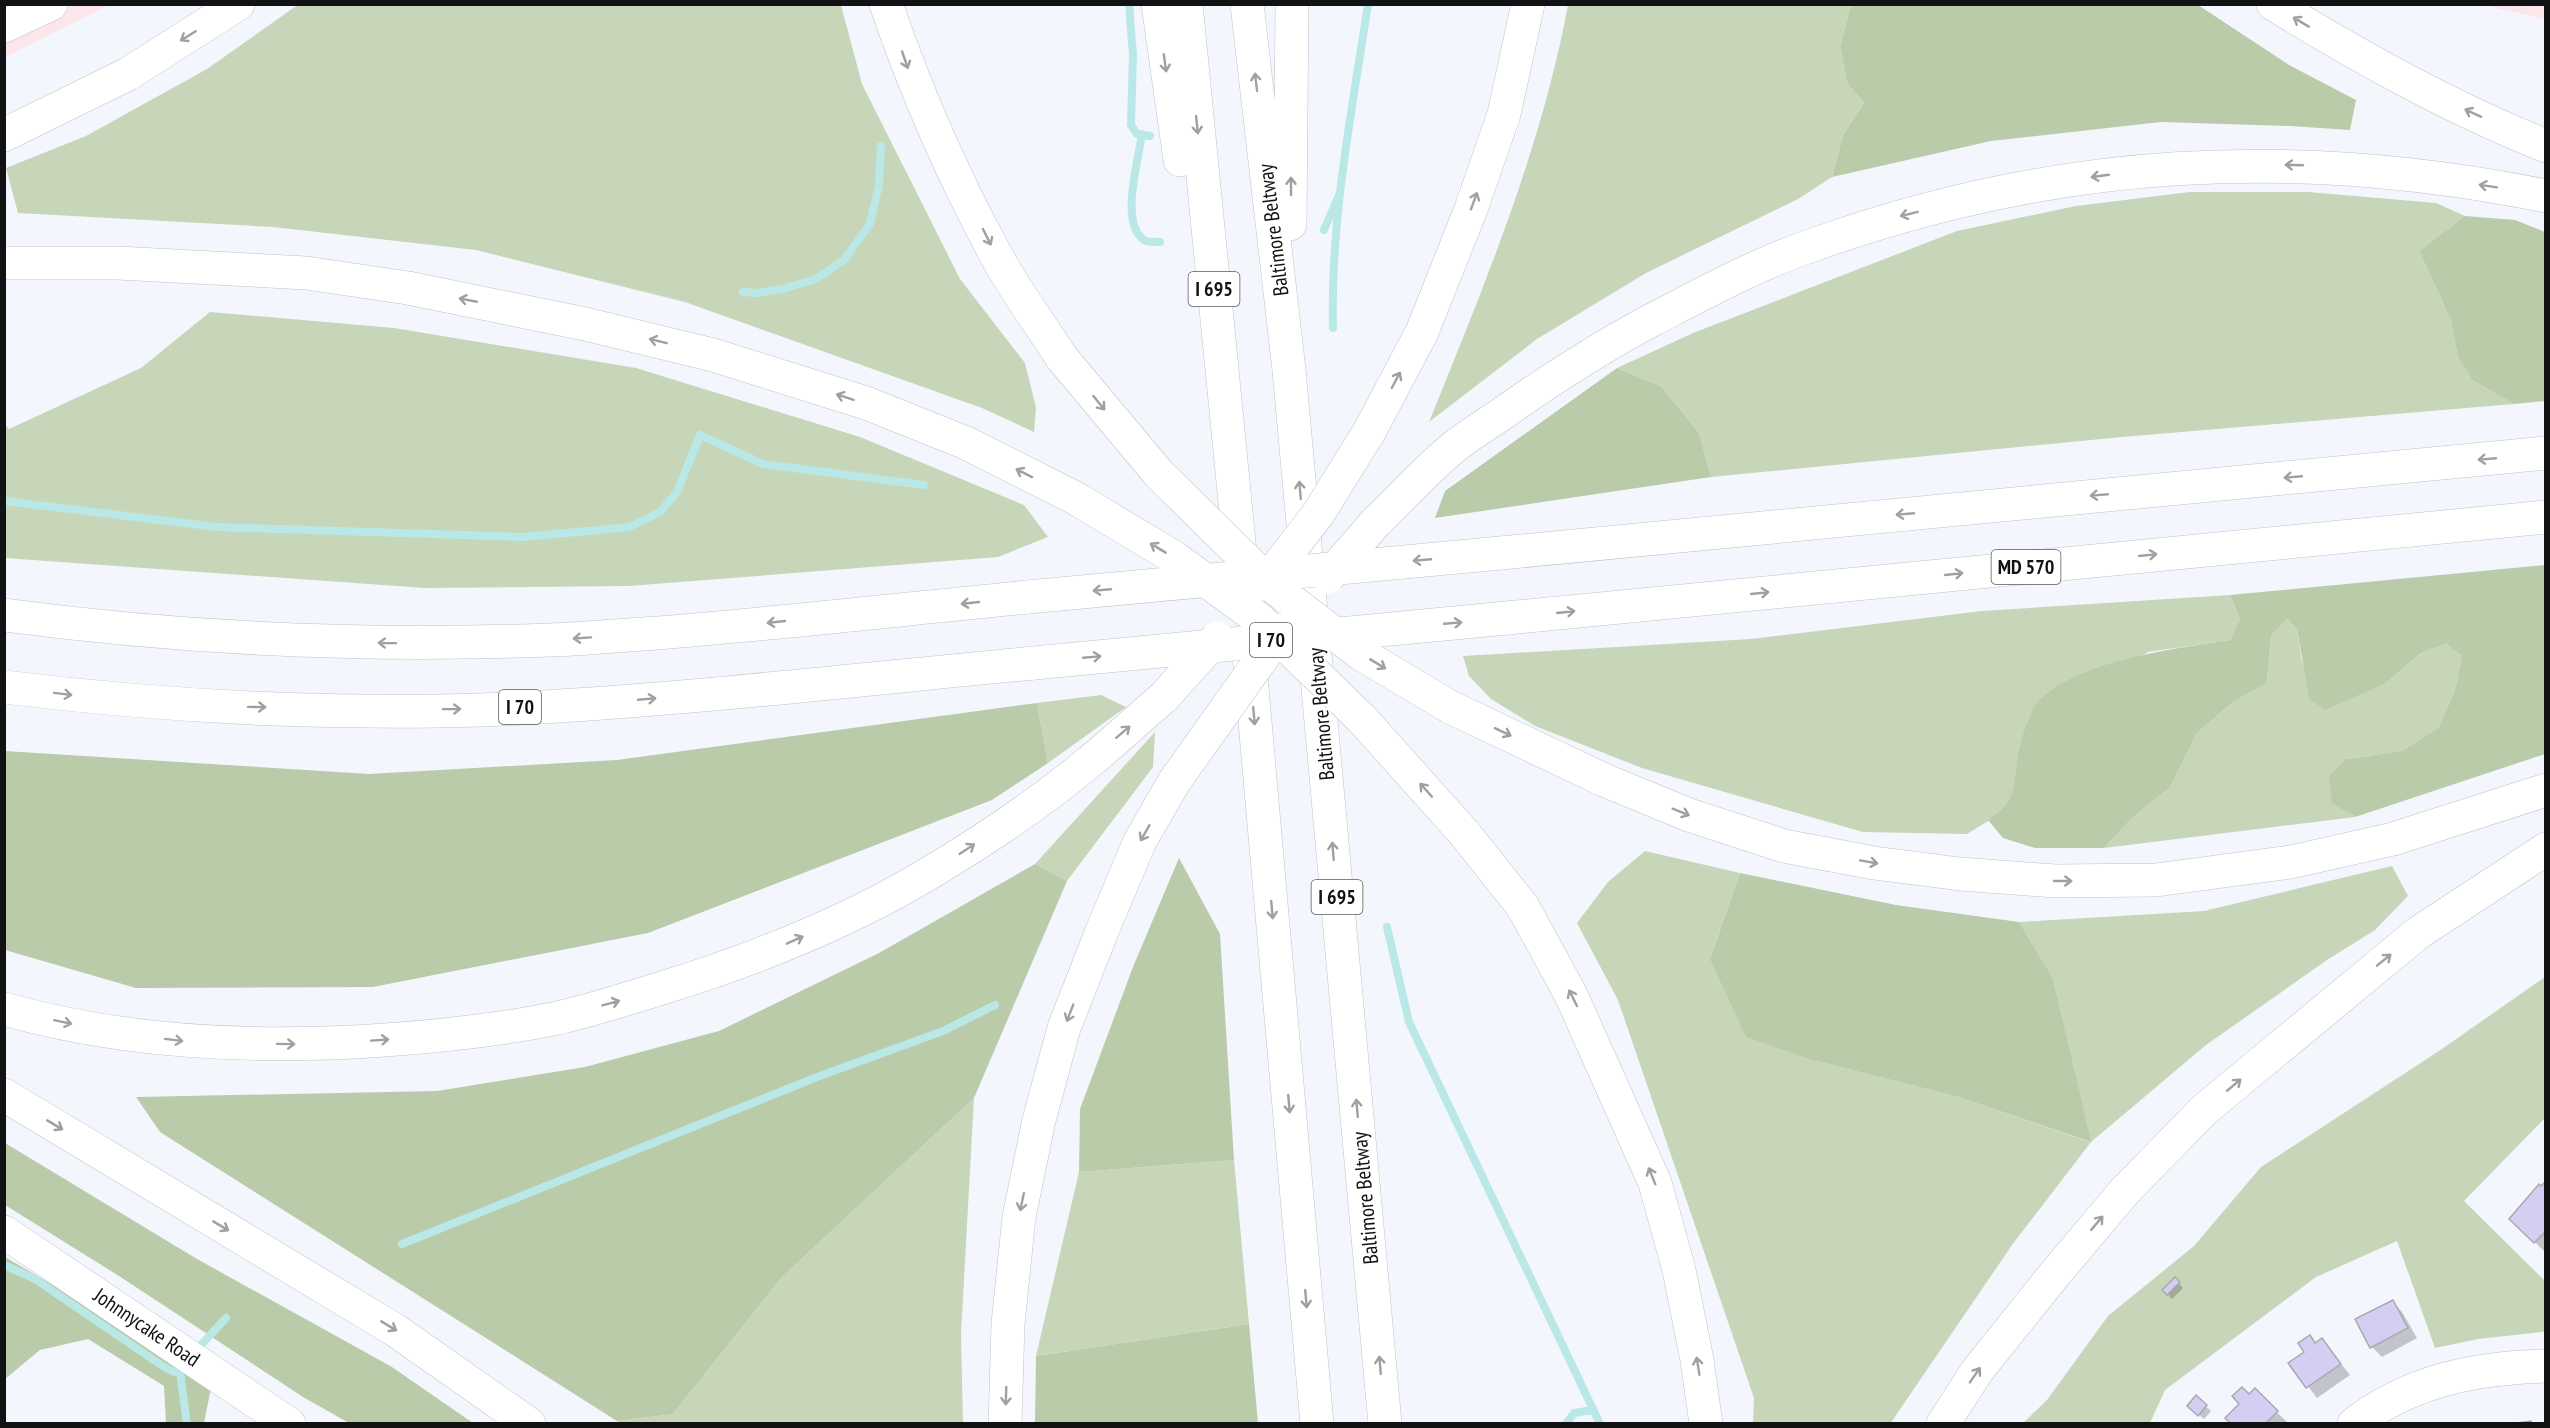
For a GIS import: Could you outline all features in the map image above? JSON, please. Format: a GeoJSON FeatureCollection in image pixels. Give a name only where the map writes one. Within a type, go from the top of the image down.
{"type":"FeatureCollection","features":[{"type":"Feature","properties":{"kind":"main road"},"geometry":{"type":"LineString","coordinates":[[4,26],[51,4]]}},
{"type":"Feature","properties":{"kind":"main road"},"geometry":{"type":"LineString","coordinates":[[4,135],[128,74],[238,4]]}},
{"type":"Feature","properties":{"kind":"main road"},"geometry":{"type":"LineString","coordinates":[[886,4],[908,70],[954,173],[998,259],[1062,358],[1159,474],[1275,588],[1361,654],[1450,707],[1604,780],[1689,815],[1784,846],[1874,863],[1960,874],[2055,881],[2156,880],[2291,862],[2393,839],[2546,790]]}},
{"type":"Feature","properties":{"kind":"main road"},"geometry":{"type":"LineString","coordinates":[[1158,4],[1242,574]]}},
{"type":"Feature","properties":{"kind":"main road","name":"I 695"},"geometry":{"type":"LineString","coordinates":[[1186,4],[1242,574],[1317,1424]]}},
{"type":"Feature","properties":{"kind":"main road","name":"Baltimore Beltway"},"geometry":{"type":"LineString","coordinates":[[1247,4],[1289,370],[1385,1424]]}},
{"type":"Feature","properties":{"kind":"main road"},"geometry":{"type":"LineString","coordinates":[[1289,370],[1292,4]]}},
{"type":"Feature","properties":{"kind":"main road"},"geometry":{"type":"LineString","coordinates":[[4,1009],[116,1033],[193,1042],[251,1044],[321,1044],[458,1035],[555,1019],[703,975],[781,946],[858,912],[932,872],[1003,826],[1086,765],[1164,697],[1254,598],[1318,514],[1369,432],[1422,332],[1471,209],[1504,114],[1528,4]]}},
{"type":"Feature","properties":{"kind":"main road"},"geometry":{"type":"LineString","coordinates":[[2273,4],[2327,37],[2454,104],[2546,146]]}},
{"type":"Feature","properties":{"kind":"main road"},"geometry":{"type":"LineString","coordinates":[[1005,1424],[1008,1324],[1019,1217],[1042,1108],[1064,1028],[1140,841],[1174,782],[1273,640],[1376,522],[1454,447],[1605,345],[1739,276],[1810,245],[1897,217],[1977,197],[2058,181],[2137,171],[2215,165],[2289,165],[2366,169],[2546,196]]}},
{"type":"Feature","properties":{"kind":"main road"},"geometry":{"type":"LineString","coordinates":[[4,263],[118,263],[306,273],[408,288],[585,324],[713,355],[866,403],[966,442],[1077,500],[1175,558],[1260,620],[1362,719],[1465,834],[1523,907],[1571,995],[1655,1183],[1679,1270],[1697,1360],[1706,1424]]}},
{"type":"Feature","properties":{"kind":"main road"},"geometry":{"type":"LineString","coordinates":[[4,615],[80,625],[238,638],[393,643],[553,640],[710,629],[2546,453]]}},
{"type":"Feature","properties":{"kind":"main road","name":"MD 570"},"geometry":{"type":"LineString","coordinates":[[1507,618],[2546,517]]}},
{"type":"Feature","properties":{"kind":"main road","name":"I 70"},"geometry":{"type":"LineString","coordinates":[[4,687],[79,696],[238,707],[394,711],[592,704],[1507,618]]}},
{"type":"Feature","properties":{"kind":"main road"},"geometry":{"type":"LineString","coordinates":[[1943,1424],[1977,1371],[2054,1275],[2124,1192],[2204,1110],[2418,933],[2546,849]]}},
{"type":"Feature","properties":{"kind":"main road"},"geometry":{"type":"LineString","coordinates":[[4,1095],[394,1330],[529,1424]]}},
{"type":"Feature","properties":{"kind":"main road","name":"Johnnycake Road"},"geometry":{"type":"LineString","coordinates":[[4,1232],[289,1424]]}},
{"type":"Feature","properties":{"kind":"main road"},"geometry":{"type":"LineString","coordinates":[[2354,1424],[2414,1388],[2460,1374],[2508,1367],[2546,1366]]}},
{"type":"Feature","properties":{"kind":"shaded area"},"geometry":{"type":"Polygon","coordinates":[[[5,5],[109,5],[5,57],[5,5]]]}},
{"type":"Feature","properties":{"kind":"shaded area"},"geometry":{"type":"Polygon","coordinates":[[[2483,5],[2545,5],[2545,19],[2491,7],[2483,5]]]}},
{"type":"Feature","properties":{"kind":"green space"},"geometry":{"type":"Polygon","coordinates":[[[299,4],[841,5],[862,84],[960,279],[1025,363],[1036,408],[1034,432],[982,408],[685,302],[476,250],[273,227],[18,213],[6,168],[86,136],[207,69],[299,4]]]}},
{"type":"Feature","properties":{"kind":"green space"},"geometry":{"type":"Polygon","coordinates":[[[1568,5],[1851,5],[1840,46],[1847,83],[1864,103],[1843,135],[1832,177],[1798,199],[1646,273],[1537,339],[1429,422],[1490,269],[1527,165],[1557,59],[1568,5]]]}},
{"type":"Feature","properties":{"kind":"green space"},"geometry":{"type":"Polygon","coordinates":[[[1851,5],[2198,5],[2289,65],[2356,100],[2350,130],[2161,122],[1991,141],[1832,177],[1843,135],[1864,103],[1847,83],[1840,46],[1851,5]]]}},
{"type":"Feature","properties":{"kind":"green space"},"geometry":{"type":"Polygon","coordinates":[[[2190,192],[2308,192],[2436,203],[2465,216],[2419,251],[2451,320],[2458,358],[2472,380],[2514,404],[2122,437],[1711,477],[1699,433],[1661,386],[1617,368],[1693,333],[1957,231],[2076,206],[2190,192]]]}},
{"type":"Feature","properties":{"kind":"green space"},"geometry":{"type":"Polygon","coordinates":[[[2465,216],[2515,220],[2545,232],[2545,401],[2514,404],[2472,380],[2458,358],[2451,320],[2419,251],[2465,216]]]}},
{"type":"Feature","properties":{"kind":"green space"},"geometry":{"type":"Polygon","coordinates":[[[210,312],[394,328],[636,368],[860,437],[1024,505],[1048,537],[998,557],[629,586],[425,588],[5,558],[5,425],[9,429],[141,368],[210,312]]]}},
{"type":"Feature","properties":{"kind":"green space"},"geometry":{"type":"Polygon","coordinates":[[[1617,368],[1661,386],[1699,433],[1711,477],[1435,518],[1445,491],[1617,368]]]}},
{"type":"Feature","properties":{"kind":"green space"},"geometry":{"type":"Polygon","coordinates":[[[2545,565],[2545,754],[2355,817],[2332,804],[2329,776],[2346,759],[2402,751],[2439,727],[2455,690],[2462,656],[2446,643],[2421,653],[2386,683],[2325,710],[2309,698],[2297,629],[2287,619],[2271,636],[2267,683],[2234,701],[2197,733],[2170,787],[2131,819],[2104,848],[2035,848],[2003,838],[1988,820],[1999,812],[2011,796],[2021,741],[2037,703],[2054,689],[2075,677],[2100,667],[2155,652],[2230,640],[2240,619],[2230,595],[2545,565]]]}},
{"type":"Feature","properties":{"kind":"green space"},"geometry":{"type":"Polygon","coordinates":[[[2230,595],[2240,619],[2230,640],[2148,652],[2020,744],[2016,786],[2003,812],[1967,834],[1863,832],[1642,768],[1535,726],[1491,699],[1469,676],[1463,656],[1751,639],[1982,611],[2230,595]]]}},
{"type":"Feature","properties":{"kind":"green space"},"geometry":{"type":"Polygon","coordinates":[[[2287,619],[2297,629],[2302,663],[2386,683],[2421,653],[2446,642],[2462,656],[2455,690],[2439,727],[2402,751],[2346,759],[2332,804],[2355,817],[2104,848],[2131,819],[2170,787],[2197,733],[2234,701],[2267,683],[2271,636],[2287,619]]]}},
{"type":"Feature","properties":{"kind":"green space"},"geometry":{"type":"Polygon","coordinates":[[[1101,695],[1126,707],[1048,763],[1037,703],[1101,695]]]}},
{"type":"Feature","properties":{"kind":"green space"},"geometry":{"type":"Polygon","coordinates":[[[1037,703],[1048,763],[992,800],[648,933],[373,987],[136,988],[5,950],[5,751],[369,774],[617,760],[1037,703]]]}},
{"type":"Feature","properties":{"kind":"green space"},"geometry":{"type":"Polygon","coordinates":[[[1155,732],[1153,767],[1067,881],[1035,864],[1155,732]]]}},
{"type":"Feature","properties":{"kind":"green space"},"geometry":{"type":"Polygon","coordinates":[[[1645,851],[1740,873],[1710,959],[1816,1061],[1958,1097],[2090,1142],[2053,978],[2019,922],[2204,911],[2392,866],[2408,896],[2375,930],[2327,960],[2206,1045],[2091,1142],[2012,1245],[1890,1424],[1753,1423],[1754,1398],[1618,1000],[1577,923],[1608,882],[1645,851]]]}},
{"type":"Feature","properties":{"kind":"green space"},"geometry":{"type":"Polygon","coordinates":[[[1179,858],[1220,934],[1234,1160],[1079,1172],[1080,1109],[1133,967],[1179,858]]]}},
{"type":"Feature","properties":{"kind":"green space"},"geometry":{"type":"Polygon","coordinates":[[[1035,864],[1067,881],[974,1098],[781,1278],[673,1414],[617,1421],[160,1132],[136,1097],[437,1091],[585,1067],[719,1031],[879,953],[1035,864]]]}},
{"type":"Feature","properties":{"kind":"green space"},"geometry":{"type":"Polygon","coordinates":[[[1740,873],[1896,905],[2019,922],[2053,978],[2091,1142],[1958,1097],[1816,1061],[1746,1037],[1710,959],[1740,873]]]}},
{"type":"Feature","properties":{"kind":"green space"},"geometry":{"type":"Polygon","coordinates":[[[2545,977],[2545,1118],[2464,1201],[2545,1281],[2545,1329],[2543,1332],[2478,1339],[2435,1348],[2397,1241],[2316,1277],[2165,1390],[2150,1423],[2022,1424],[2047,1400],[2108,1316],[2194,1246],[2261,1167],[2439,1051],[2545,977]]]}},
{"type":"Feature","properties":{"kind":"green space"},"geometry":{"type":"Polygon","coordinates":[[[974,1098],[961,1334],[963,1423],[621,1424],[617,1421],[673,1414],[781,1278],[974,1098]]]}},
{"type":"Feature","properties":{"kind":"green space"},"geometry":{"type":"Polygon","coordinates":[[[5,1143],[197,1259],[392,1367],[473,1423],[349,1423],[303,1397],[119,1276],[5,1205],[5,1143]]]}},
{"type":"Feature","properties":{"kind":"green space"},"geometry":{"type":"Polygon","coordinates":[[[1234,1160],[1249,1324],[1036,1356],[1079,1172],[1234,1160]]]}},
{"type":"Feature","properties":{"kind":"green space"},"geometry":{"type":"Polygon","coordinates":[[[5,1257],[70,1295],[211,1388],[204,1423],[166,1423],[164,1386],[88,1339],[40,1350],[5,1379],[5,1257]]]}},
{"type":"Feature","properties":{"kind":"green space"},"geometry":{"type":"Polygon","coordinates":[[[1249,1324],[1258,1423],[1035,1423],[1036,1356],[1249,1324]]]}},
{"type":"Feature","properties":{"kind":"building"},"geometry":{"type":"Polygon","coordinates":[[[2546,1181],[2546,1231],[2534,1243],[2509,1219],[2539,1184],[2541,1186],[2546,1181]]]}},
{"type":"Feature","properties":{"kind":"building"},"geometry":{"type":"Polygon","coordinates":[[[2175,1277],[2180,1282],[2167,1295],[2162,1290],[2175,1277]]]}},
{"type":"Feature","properties":{"kind":"building"},"geometry":{"type":"Polygon","coordinates":[[[2393,1300],[2408,1328],[2370,1348],[2355,1319],[2393,1300]]]}},
{"type":"Feature","properties":{"kind":"building"},"geometry":{"type":"Polygon","coordinates":[[[2310,1335],[2315,1343],[2322,1338],[2341,1364],[2306,1388],[2288,1363],[2304,1352],[2298,1343],[2310,1335]]]}},
{"type":"Feature","properties":{"kind":"building"},"geometry":{"type":"Polygon","coordinates":[[[2242,1387],[2249,1394],[2255,1388],[2278,1411],[2265,1424],[2231,1424],[2225,1418],[2239,1404],[2232,1396],[2242,1387]]]}},
{"type":"Feature","properties":{"kind":"building"},"geometry":{"type":"Polygon","coordinates":[[[2196,1395],[2207,1405],[2198,1416],[2187,1406],[2196,1395]]]}},
{"type":"Feature","properties":{"kind":"building"},"geometry":{"type":"Polygon","coordinates":[[[2531,1421],[2532,1424],[2509,1424],[2531,1421]]]}},
{"type":"Feature","properties":{"kind":"waterway"},"geometry":{"type":"LineString","coordinates":[[1129,4],[1133,55],[1131,125],[1137,134],[1150,136]]}},
{"type":"Feature","properties":{"kind":"waterway"},"geometry":{"type":"LineString","coordinates":[[1333,328],[1333,287],[1339,206],[1368,4]]}},
{"type":"Feature","properties":{"kind":"waterway"},"geometry":{"type":"LineString","coordinates":[[1142,134],[1132,191],[1133,222],[1138,233],[1146,241],[1160,242]]}},
{"type":"Feature","properties":{"kind":"waterway"},"geometry":{"type":"LineString","coordinates":[[743,292],[757,293],[782,289],[814,280],[844,260],[870,224],[879,185],[881,146]]}},
{"type":"Feature","properties":{"kind":"waterway"},"geometry":{"type":"LineString","coordinates":[[1324,230],[1339,195]]}},
{"type":"Feature","properties":{"kind":"waterway"},"geometry":{"type":"LineString","coordinates":[[4,501],[217,527],[524,537],[629,527],[660,512],[677,492],[700,435],[763,464],[924,485]]}},
{"type":"Feature","properties":{"kind":"waterway"},"geometry":{"type":"LineString","coordinates":[[1387,927],[1409,1022],[1600,1424]]}},
{"type":"Feature","properties":{"kind":"waterway"},"geometry":{"type":"LineString","coordinates":[[402,1244],[817,1077],[943,1031],[995,1005]]}},
{"type":"Feature","properties":{"kind":"waterway"},"geometry":{"type":"LineString","coordinates":[[4,1265],[35,1279],[164,1367],[174,1372],[180,1371],[185,1365]]}},
{"type":"Feature","properties":{"kind":"waterway"},"geometry":{"type":"LineString","coordinates":[[200,1346],[226,1318]]}},
{"type":"Feature","properties":{"kind":"waterway"},"geometry":{"type":"LineString","coordinates":[[180,1371],[187,1424]]}},
{"type":"Feature","properties":{"kind":"waterway"},"geometry":{"type":"LineString","coordinates":[[1566,1424],[1574,1413],[1593,1410]]}}]}
